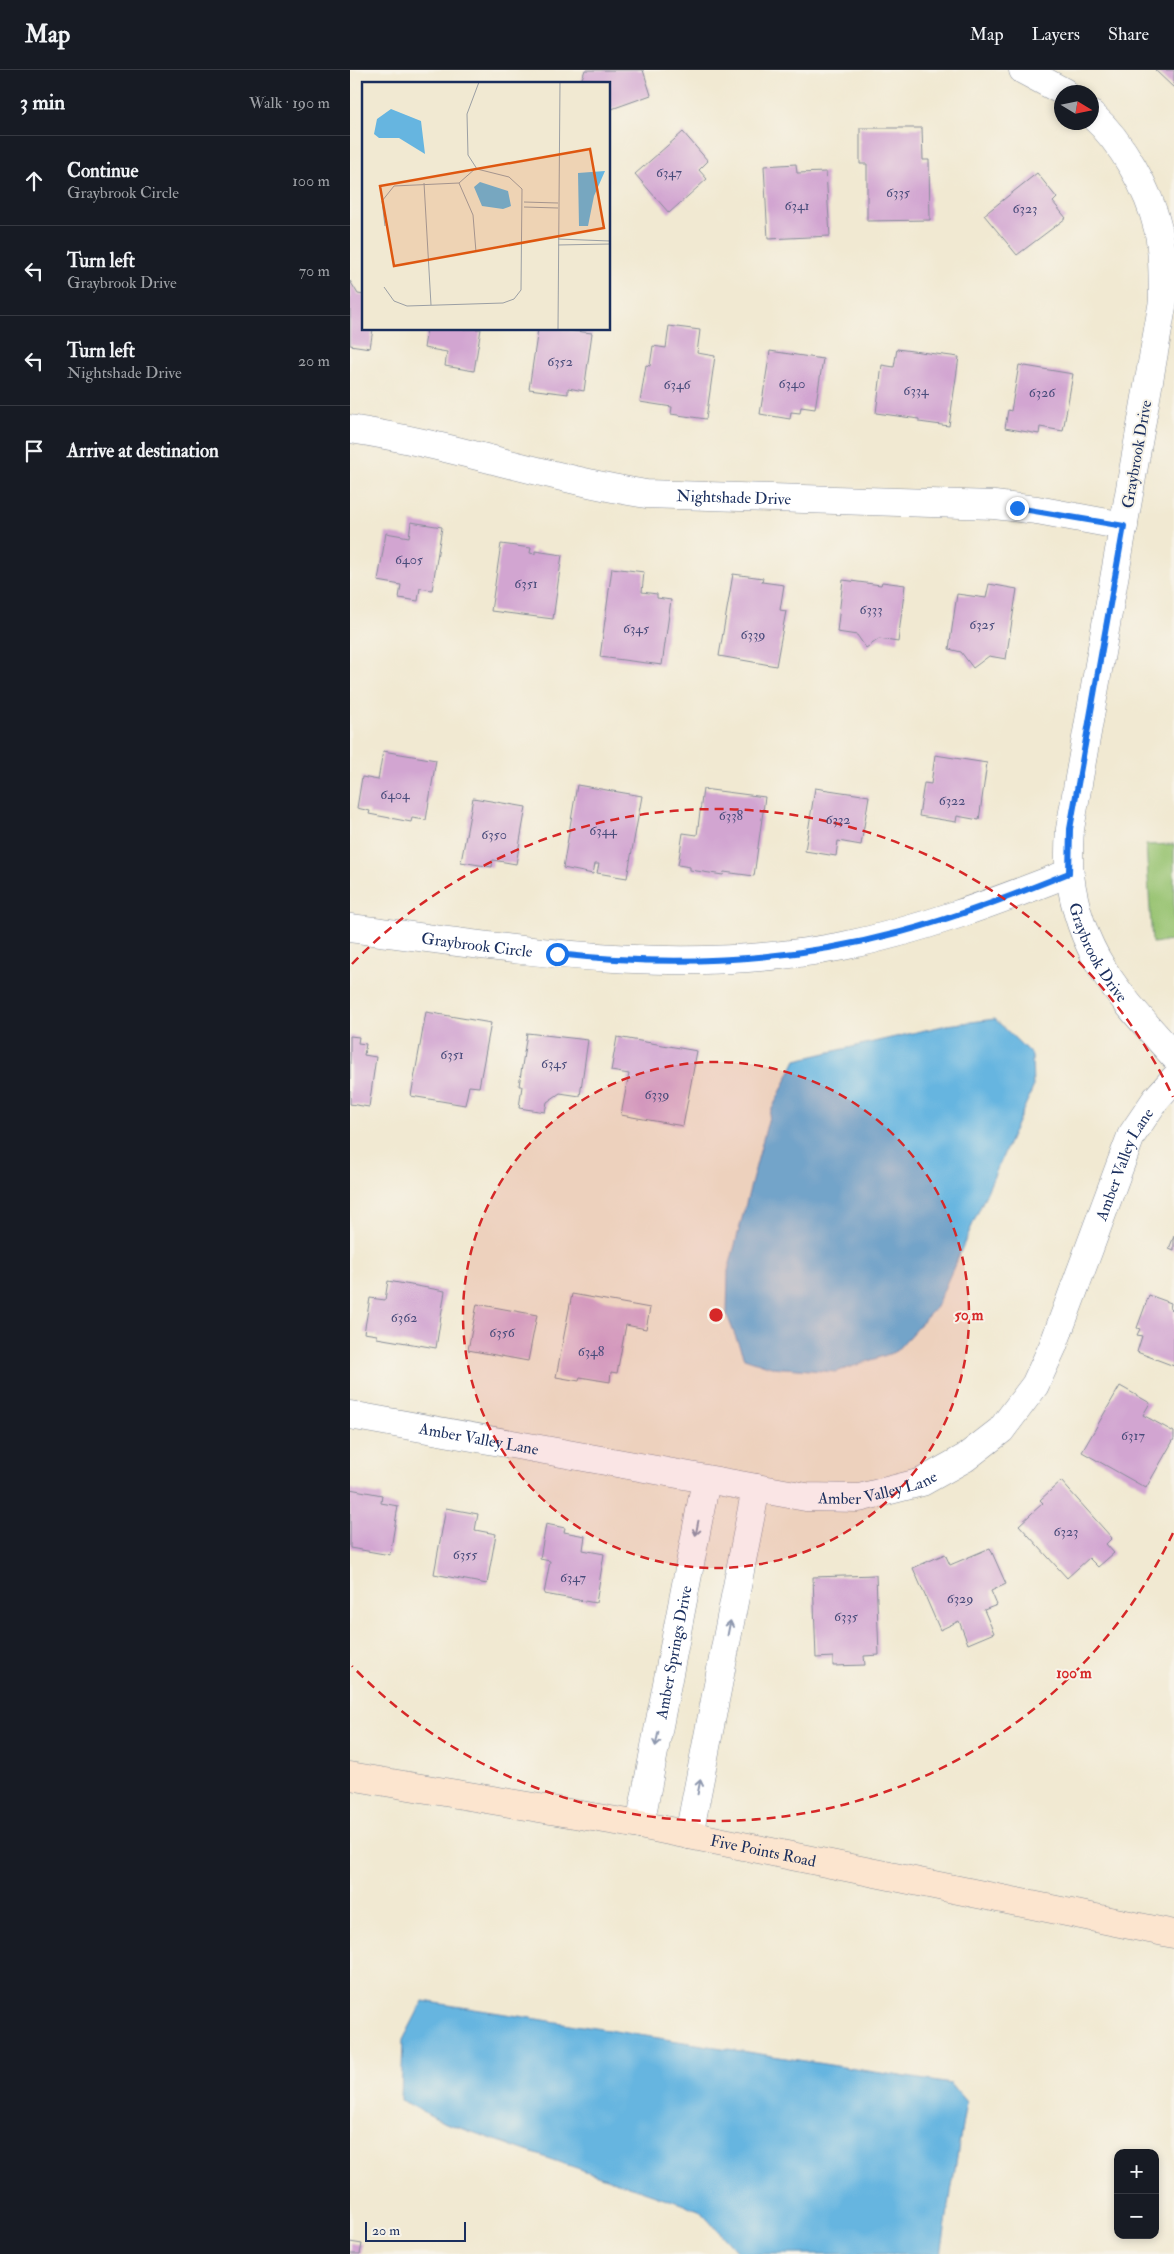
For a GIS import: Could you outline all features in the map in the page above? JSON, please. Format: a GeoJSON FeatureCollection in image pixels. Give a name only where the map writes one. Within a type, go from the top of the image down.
{"type":"FeatureCollection","features":[{"type":"Feature","properties":{"kind":"street"},"geometry":{"type":"LineString","coordinates":[[1024,70],[1054,86]]}},
{"type":"Feature","properties":{"kind":"street","name":"Graybrook Drive"},"geometry":{"type":"LineString","coordinates":[[1099,123],[1124,153],[1154,215],[1159,231],[1164,283],[1163,301],[1070,829],[1069,873],[1081,922],[1094,958],[1123,999],[1174,1056]]}},
{"type":"Feature","properties":{"kind":"street","name":"Nightshade Drive"},"geometry":{"type":"LineString","coordinates":[[350,429],[424,442],[599,486],[646,494],[994,505],[1037,510],[1124,526]]}},
{"type":"Feature","properties":{"kind":"street","name":"Graybrook Circle"},"geometry":{"type":"LineString","coordinates":[[350,928],[616,960],[667,961],[760,957],[842,946],[901,932],[956,916],[1069,873]]}},
{"type":"Feature","properties":{"kind":"street","name":"Amber Valley Lane"},"geometry":{"type":"LineString","coordinates":[[350,1415],[706,1480],[806,1496],[860,1498],[922,1482],[950,1467],[1001,1430],[1035,1385],[1053,1346],[1131,1136],[1156,1099],[1174,1079]]}},
{"type":"Feature","properties":{"kind":"street","name":"Amber Springs Drive"},"geometry":{"type":"LineString","coordinates":[[640,1825],[706,1480]]}},
{"type":"Feature","properties":{"kind":"street"},"geometry":{"type":"LineString","coordinates":[[689,1835],[756,1488]]}},
{"type":"Feature","properties":{"kind":"street","name":"Five Points Road"},"geometry":{"type":"LineString","coordinates":[[350,1776],[640,1825],[1174,1934]]}},
{"type":"Feature","properties":{"kind":"green space"},"geometry":{"type":"Polygon","coordinates":[[[1174,844],[1174,941],[1152,943],[1146,845],[1174,844]]]}},
{"type":"Feature","properties":{"kind":"water"},"geometry":{"type":"Polygon","coordinates":[[[995,1019],[1032,1055],[1033,1088],[936,1307],[895,1352],[836,1372],[771,1367],[744,1358],[727,1315],[728,1271],[770,1113],[796,1060],[947,1025],[995,1019]]]}},
{"type":"Feature","properties":{"kind":"water"},"geometry":{"type":"Polygon","coordinates":[[[423,2001],[951,2084],[966,2102],[941,2254],[739,2254],[699,2210],[443,2122],[401,2100],[403,2040],[423,2001]]]}},
{"type":"Feature","properties":{"kind":"building"},"geometry":{"type":"Polygon","coordinates":[[[585,70],[643,70],[651,95],[610,110],[610,82],[581,82],[585,70]]]}},
{"type":"Feature","properties":{"kind":"building"},"geometry":{"type":"Polygon","coordinates":[[[1155,70],[1174,70],[1174,88],[1155,70]]]}},
{"type":"Feature","properties":{"kind":"building"},"geometry":{"type":"Polygon","coordinates":[[[860,128],[922,128],[923,160],[929,160],[930,220],[867,221],[867,164],[860,164],[860,128]]]}},
{"type":"Feature","properties":{"kind":"building"},"geometry":{"type":"Polygon","coordinates":[[[683,132],[708,161],[699,170],[707,179],[669,213],[635,174],[683,132]]]}},
{"type":"Feature","properties":{"kind":"building"},"geometry":{"type":"Polygon","coordinates":[[[796,164],[797,173],[826,172],[830,236],[768,239],[764,166],[796,164]]]}},
{"type":"Feature","properties":{"kind":"building"},"geometry":{"type":"Polygon","coordinates":[[[1037,173],[1057,198],[1053,202],[1066,218],[1017,255],[984,215],[1037,173]]]}},
{"type":"Feature","properties":{"kind":"building"},"geometry":{"type":"Polygon","coordinates":[[[350,281],[358,294],[362,295],[362,330],[373,330],[370,348],[350,345],[350,281]]]}},
{"type":"Feature","properties":{"kind":"building"},"geometry":{"type":"Polygon","coordinates":[[[669,326],[700,330],[697,353],[715,356],[706,419],[671,414],[672,407],[640,402],[646,365],[650,366],[653,346],[666,348],[669,326]]]}},
{"type":"Feature","properties":{"kind":"building"},"geometry":{"type":"Polygon","coordinates":[[[427,330],[481,330],[474,371],[445,366],[447,352],[424,348],[427,330]]]}},
{"type":"Feature","properties":{"kind":"building"},"geometry":{"type":"Polygon","coordinates":[[[538,330],[566,330],[592,333],[584,391],[568,388],[568,394],[529,389],[538,330]]]}},
{"type":"Feature","properties":{"kind":"building"},"geometry":{"type":"Polygon","coordinates":[[[897,349],[959,357],[949,426],[919,422],[919,419],[876,413],[882,365],[894,367],[897,349]]]}},
{"type":"Feature","properties":{"kind":"building"},"geometry":{"type":"Polygon","coordinates":[[[770,351],[823,359],[815,409],[801,407],[800,413],[791,412],[790,419],[760,414],[770,351]]]}},
{"type":"Feature","properties":{"kind":"building"},"geometry":{"type":"Polygon","coordinates":[[[1019,365],[1073,374],[1063,431],[1040,427],[1039,434],[1005,428],[1008,410],[1011,411],[1019,365]]]}},
{"type":"Feature","properties":{"kind":"building"},"geometry":{"type":"Polygon","coordinates":[[[411,522],[442,527],[432,590],[420,588],[418,601],[399,598],[401,585],[378,581],[386,533],[409,537],[411,522]]]}},
{"type":"Feature","properties":{"kind":"building"},"geometry":{"type":"Polygon","coordinates":[[[501,544],[531,548],[530,553],[535,554],[535,551],[562,555],[553,619],[491,611],[501,544]]]}},
{"type":"Feature","properties":{"kind":"building"},"geometry":{"type":"Polygon","coordinates":[[[612,568],[644,572],[642,592],[657,594],[657,598],[671,600],[662,665],[600,657],[612,568]]]}},
{"type":"Feature","properties":{"kind":"building"},"geometry":{"type":"Polygon","coordinates":[[[733,574],[763,578],[762,582],[784,585],[780,610],[786,611],[776,666],[719,656],[733,574]]]}},
{"type":"Feature","properties":{"kind":"building"},"geometry":{"type":"Polygon","coordinates":[[[843,580],[881,585],[882,582],[905,585],[898,642],[879,639],[866,648],[857,635],[837,632],[843,580]]]}},
{"type":"Feature","properties":{"kind":"building"},"geometry":{"type":"Polygon","coordinates":[[[989,584],[1017,589],[1006,659],[989,656],[973,668],[961,652],[949,649],[957,594],[986,598],[989,584]]]}},
{"type":"Feature","properties":{"kind":"building"},"geometry":{"type":"Polygon","coordinates":[[[383,751],[436,760],[426,820],[412,818],[411,822],[369,814],[370,811],[357,808],[362,777],[378,780],[383,751]]]}},
{"type":"Feature","properties":{"kind":"building"},"geometry":{"type":"Polygon","coordinates":[[[935,755],[987,763],[979,820],[957,816],[956,822],[919,816],[924,783],[931,784],[935,755]]]}},
{"type":"Feature","properties":{"kind":"building"},"geometry":{"type":"Polygon","coordinates":[[[577,785],[642,796],[627,878],[597,873],[599,864],[595,864],[593,874],[563,868],[577,785]]]}},
{"type":"Feature","properties":{"kind":"building"},"geometry":{"type":"Polygon","coordinates":[[[815,788],[869,796],[861,845],[838,841],[836,856],[805,851],[815,788]]]}},
{"type":"Feature","properties":{"kind":"building"},"geometry":{"type":"Polygon","coordinates":[[[703,789],[765,797],[754,876],[724,872],[723,875],[690,870],[690,867],[678,865],[683,833],[697,835],[703,789]]]}},
{"type":"Feature","properties":{"kind":"building"},"geometry":{"type":"Polygon","coordinates":[[[473,798],[526,807],[516,864],[493,860],[492,867],[461,862],[473,798]]]}},
{"type":"Feature","properties":{"kind":"building"},"geometry":{"type":"Polygon","coordinates":[[[426,1012],[491,1023],[479,1087],[469,1086],[465,1105],[411,1096],[426,1012]]]}},
{"type":"Feature","properties":{"kind":"building"},"geometry":{"type":"Polygon","coordinates":[[[527,1033],[588,1040],[580,1096],[560,1093],[547,1102],[545,1112],[519,1108],[522,1086],[519,1086],[527,1033]]]}},
{"type":"Feature","properties":{"kind":"building"},"geometry":{"type":"Polygon","coordinates":[[[350,1036],[359,1037],[358,1043],[366,1044],[364,1055],[376,1057],[369,1107],[350,1104],[350,1036]]]}},
{"type":"Feature","properties":{"kind":"building"},"geometry":{"type":"Polygon","coordinates":[[[617,1037],[697,1051],[683,1126],[621,1115],[629,1074],[611,1071],[617,1037]]]}},
{"type":"Feature","properties":{"kind":"building"},"geometry":{"type":"Polygon","coordinates":[[[1174,1236],[1174,1251],[1169,1249],[1174,1236]]]}},
{"type":"Feature","properties":{"kind":"building"},"geometry":{"type":"Polygon","coordinates":[[[388,1281],[445,1291],[436,1348],[377,1338],[377,1335],[364,1333],[370,1298],[385,1300],[388,1281]]]}},
{"type":"Feature","properties":{"kind":"building"},"geometry":{"type":"Polygon","coordinates":[[[572,1294],[650,1308],[646,1329],[626,1325],[617,1373],[611,1372],[610,1382],[580,1377],[579,1381],[556,1377],[572,1294]]]}},
{"type":"Feature","properties":{"kind":"building"},"geometry":{"type":"Polygon","coordinates":[[[1149,1295],[1171,1303],[1170,1309],[1174,1310],[1174,1366],[1137,1352],[1142,1336],[1137,1335],[1140,1329],[1137,1328],[1149,1295]]]}},
{"type":"Feature","properties":{"kind":"building"},"geometry":{"type":"Polygon","coordinates":[[[477,1304],[537,1315],[528,1361],[468,1350],[477,1304]]]}},
{"type":"Feature","properties":{"kind":"building"},"geometry":{"type":"Polygon","coordinates":[[[1120,1386],[1150,1403],[1143,1415],[1174,1432],[1174,1439],[1146,1488],[1082,1452],[1120,1386]]]}},
{"type":"Feature","properties":{"kind":"building"},"geometry":{"type":"Polygon","coordinates":[[[1061,1481],[1112,1538],[1106,1544],[1114,1553],[1098,1567],[1089,1558],[1067,1578],[1019,1525],[1043,1503],[1040,1500],[1061,1481]]]}},
{"type":"Feature","properties":{"kind":"building"},"geometry":{"type":"Polygon","coordinates":[[[350,1489],[382,1495],[381,1503],[398,1506],[390,1555],[350,1548],[350,1489]]]}},
{"type":"Feature","properties":{"kind":"building"},"geometry":{"type":"Polygon","coordinates":[[[446,1508],[478,1514],[475,1530],[496,1534],[487,1584],[434,1574],[446,1508]]]}},
{"type":"Feature","properties":{"kind":"building"},"geometry":{"type":"Polygon","coordinates":[[[546,1524],[565,1528],[564,1532],[585,1536],[583,1550],[604,1554],[596,1603],[544,1594],[550,1561],[540,1559],[546,1524]]]}},
{"type":"Feature","properties":{"kind":"building"},"geometry":{"type":"Polygon","coordinates":[[[990,1548],[1006,1584],[991,1591],[997,1605],[984,1610],[994,1633],[968,1644],[959,1621],[940,1630],[913,1568],[945,1554],[950,1565],[990,1548]]]}},
{"type":"Feature","properties":{"kind":"building"},"geometry":{"type":"Polygon","coordinates":[[[876,1575],[879,1655],[864,1656],[865,1665],[833,1666],[833,1657],[816,1658],[813,1577],[876,1575]]]}},
{"type":"Feature","properties":{"kind":"building"},"geometry":{"type":"Polygon","coordinates":[[[350,2242],[362,2244],[360,2254],[350,2254],[350,2242]]]}},
{"type":"Feature","properties":{"kind":"route"},"geometry":{"type":"LineString","coordinates":[[557,954],[631,960],[721,960],[781,955],[842,946],[956,916],[1069,873],[1070,829],[1124,526],[1017,508]]}}]}
